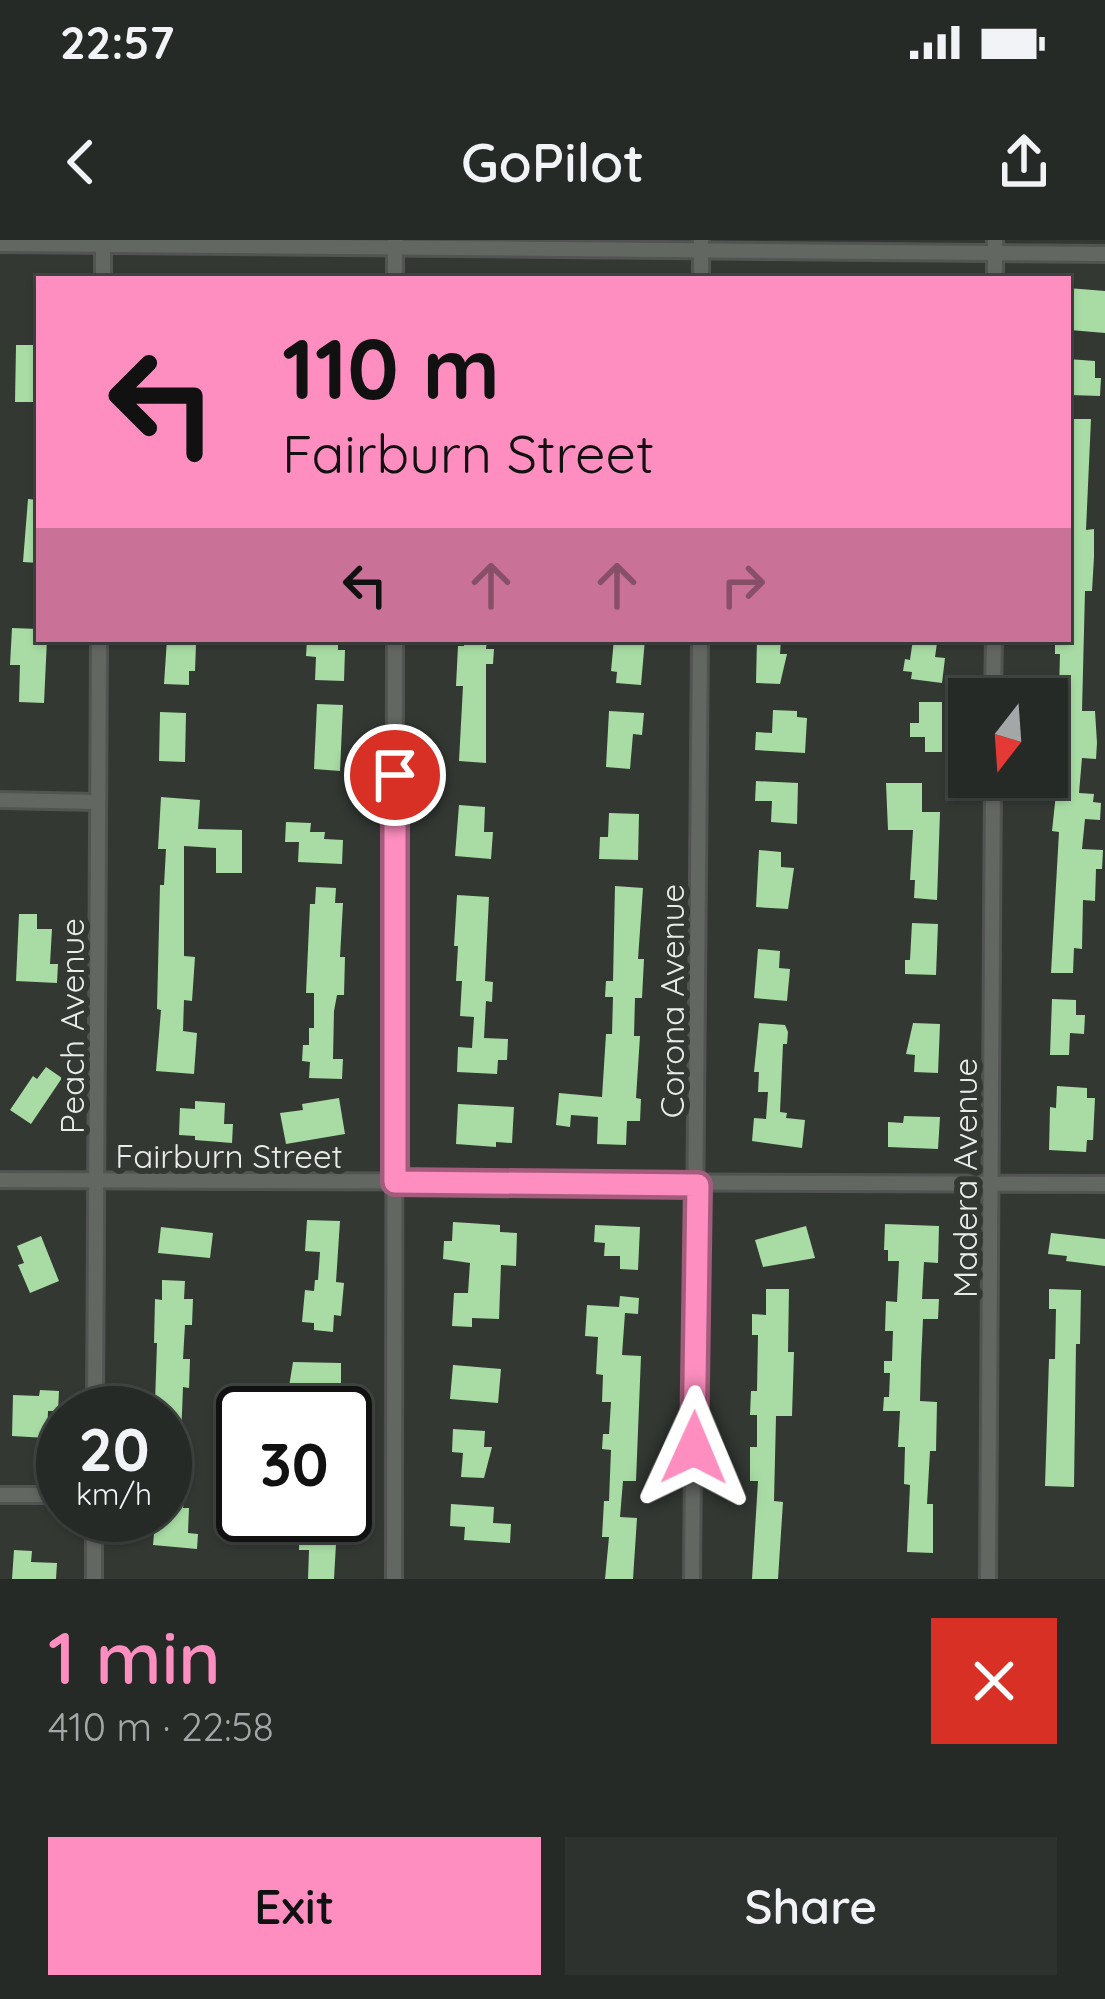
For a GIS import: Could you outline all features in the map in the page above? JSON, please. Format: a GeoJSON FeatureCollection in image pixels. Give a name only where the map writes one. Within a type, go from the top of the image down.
{"type":"FeatureCollection","features":[{"type":"Feature","properties":{"kind":"street"},"geometry":{"type":"LineString","coordinates":[[103,243],[103,276]]}},
{"type":"Feature","properties":{"kind":"street"},"geometry":{"type":"LineString","coordinates":[[0,244],[995,247],[1105,254]]}},
{"type":"Feature","properties":{"kind":"street"},"geometry":{"type":"LineString","coordinates":[[395,244],[395,276]]}},
{"type":"Feature","properties":{"kind":"street"},"geometry":{"type":"LineString","coordinates":[[701,245],[701,276]]}},
{"type":"Feature","properties":{"kind":"street","name":"Peach Avenue"},"geometry":{"type":"LineString","coordinates":[[95,1386],[99,642]]}},
{"type":"Feature","properties":{"kind":"street"},"geometry":{"type":"LineString","coordinates":[[394,1579],[395,642]]}},
{"type":"Feature","properties":{"kind":"street","name":"Corona Avenue"},"geometry":{"type":"LineString","coordinates":[[692,1579],[700,642]]}},
{"type":"Feature","properties":{"kind":"street"},"geometry":{"type":"LineString","coordinates":[[993,678],[994,642]]}},
{"type":"Feature","properties":{"kind":"street","name":"Madera Avenue"},"geometry":{"type":"LineString","coordinates":[[988,1579],[993,798]]}},
{"type":"Feature","properties":{"kind":"street"},"geometry":{"type":"LineString","coordinates":[[0,800],[98,802]]}},
{"type":"Feature","properties":{"kind":"street","name":"Fairburn Street"},"geometry":{"type":"LineString","coordinates":[[0,1180],[1105,1184]]}},
{"type":"Feature","properties":{"kind":"street"},"geometry":{"type":"LineString","coordinates":[[0,1495],[36,1495]]}},
{"type":"Feature","properties":{"kind":"street"},"geometry":{"type":"LineString","coordinates":[[94,1542],[94,1579]]}},
{"type":"Feature","properties":{"kind":"building"},"geometry":{"type":"Polygon","coordinates":[[[1071,288],[1105,291],[1105,333],[1071,330],[1071,288]]]}},
{"type":"Feature","properties":{"kind":"building"},"geometry":{"type":"Polygon","coordinates":[[[16,345],[36,345],[36,402],[15,402],[16,345]]]}},
{"type":"Feature","properties":{"kind":"building"},"geometry":{"type":"Polygon","coordinates":[[[1071,359],[1095,361],[1100,396],[1071,395],[1071,359]]]}},
{"type":"Feature","properties":{"kind":"building"},"geometry":{"type":"Polygon","coordinates":[[[1071,419],[1091,419],[1086,530],[1094,529],[1094,557],[1092,591],[1085,591],[1082,711],[1095,711],[1097,743],[1096,759],[1082,758],[1079,793],[1094,794],[1093,802],[1101,803],[1100,820],[1085,819],[1082,849],[1103,850],[1102,869],[1096,869],[1095,901],[1083,900],[1082,949],[1074,948],[1073,973],[1051,973],[1059,832],[1052,831],[1056,798],[1068,798],[1068,678],[1059,678],[1060,654],[1055,654],[1055,642],[1071,642],[1071,419]]]}},
{"type":"Feature","properties":{"kind":"building"},"geometry":{"type":"Polygon","coordinates":[[[28,499],[36,500],[36,563],[23,562],[28,499]]]}},
{"type":"Feature","properties":{"kind":"building"},"geometry":{"type":"Polygon","coordinates":[[[12,628],[36,629],[36,642],[47,642],[44,703],[19,702],[20,665],[10,665],[12,628]]]}},
{"type":"Feature","properties":{"kind":"building"},"geometry":{"type":"Polygon","coordinates":[[[167,642],[196,644],[189,685],[164,684],[167,642]]]}},
{"type":"Feature","properties":{"kind":"building"},"geometry":{"type":"Polygon","coordinates":[[[307,642],[338,642],[338,650],[345,650],[344,681],[315,680],[316,657],[306,656],[307,642]]]}},
{"type":"Feature","properties":{"kind":"building"},"geometry":{"type":"Polygon","coordinates":[[[464,642],[487,642],[486,649],[494,649],[493,664],[486,664],[486,763],[459,761],[463,686],[456,686],[458,646],[464,642]]]}},
{"type":"Feature","properties":{"kind":"building"},"geometry":{"type":"Polygon","coordinates":[[[614,642],[645,642],[641,685],[616,683],[617,672],[611,671],[614,642]]]}},
{"type":"Feature","properties":{"kind":"building"},"geometry":{"type":"Polygon","coordinates":[[[757,642],[781,642],[780,654],[787,654],[780,684],[756,683],[757,642]]]}},
{"type":"Feature","properties":{"kind":"building"},"geometry":{"type":"Polygon","coordinates":[[[913,642],[937,643],[935,657],[945,658],[942,683],[911,679],[912,672],[903,671],[905,659],[910,660],[913,642]]]}},
{"type":"Feature","properties":{"kind":"building"},"geometry":{"type":"Polygon","coordinates":[[[919,702],[942,702],[942,752],[925,752],[925,737],[910,737],[910,723],[919,723],[919,702]]]}},
{"type":"Feature","properties":{"kind":"building"},"geometry":{"type":"Polygon","coordinates":[[[317,704],[343,705],[340,771],[314,769],[317,704]]]}},
{"type":"Feature","properties":{"kind":"building"},"geometry":{"type":"Polygon","coordinates":[[[773,710],[797,711],[797,717],[807,718],[805,753],[755,750],[756,732],[772,733],[773,710]]]}},
{"type":"Feature","properties":{"kind":"building"},"geometry":{"type":"Polygon","coordinates":[[[609,711],[644,713],[642,735],[633,734],[630,769],[606,767],[609,711]]]}},
{"type":"Feature","properties":{"kind":"building"},"geometry":{"type":"Polygon","coordinates":[[[160,712],[186,713],[185,762],[159,761],[160,712]]]}},
{"type":"Feature","properties":{"kind":"building"},"geometry":{"type":"Polygon","coordinates":[[[756,781],[798,783],[797,824],[771,822],[772,801],[755,801],[756,781]]]}},
{"type":"Feature","properties":{"kind":"building"},"geometry":{"type":"Polygon","coordinates":[[[886,783],[922,783],[922,812],[940,812],[937,900],[914,898],[915,880],[910,880],[913,830],[888,830],[886,783]]]}},
{"type":"Feature","properties":{"kind":"building"},"geometry":{"type":"Polygon","coordinates":[[[161,797],[200,800],[198,829],[242,830],[242,873],[216,873],[216,848],[184,846],[184,956],[195,957],[192,1001],[184,1000],[183,1031],[197,1033],[194,1074],[156,1071],[161,1010],[157,1009],[160,885],[164,885],[166,849],[158,849],[161,797]]]}},
{"type":"Feature","properties":{"kind":"building"},"geometry":{"type":"Polygon","coordinates":[[[459,805],[485,807],[484,832],[493,832],[491,859],[455,856],[459,805]]]}},
{"type":"Feature","properties":{"kind":"building"},"geometry":{"type":"Polygon","coordinates":[[[609,813],[639,814],[638,860],[599,859],[600,837],[608,837],[609,813]]]}},
{"type":"Feature","properties":{"kind":"building"},"geometry":{"type":"Polygon","coordinates":[[[286,822],[311,823],[310,832],[343,840],[342,864],[298,862],[299,842],[285,842],[286,822]]]}},
{"type":"Feature","properties":{"kind":"building"},"geometry":{"type":"Polygon","coordinates":[[[759,850],[781,852],[781,867],[794,868],[788,909],[756,907],[759,850]]]}},
{"type":"Feature","properties":{"kind":"building"},"geometry":{"type":"Polygon","coordinates":[[[615,886],[643,888],[638,959],[644,959],[642,998],[635,998],[634,1036],[640,1036],[636,1098],[641,1099],[640,1121],[627,1121],[626,1145],[597,1144],[598,1117],[571,1115],[570,1127],[556,1125],[559,1093],[602,1097],[606,1034],[612,1034],[613,997],[605,997],[606,981],[613,981],[615,886]]]}},
{"type":"Feature","properties":{"kind":"building"},"geometry":{"type":"Polygon","coordinates":[[[316,887],[336,888],[335,903],[343,903],[344,995],[337,995],[334,1011],[333,1059],[343,1059],[342,1079],[309,1078],[310,1062],[302,1061],[309,1028],[314,1028],[314,993],[306,993],[310,904],[315,904],[316,887]]]}},
{"type":"Feature","properties":{"kind":"building"},"geometry":{"type":"Polygon","coordinates":[[[457,895],[489,897],[485,981],[493,982],[492,1002],[486,1001],[484,1038],[508,1039],[507,1060],[498,1060],[497,1074],[457,1072],[458,1047],[472,1048],[474,1017],[460,1016],[462,981],[456,981],[458,946],[454,946],[457,895]]]}},
{"type":"Feature","properties":{"kind":"building"},"geometry":{"type":"Polygon","coordinates":[[[19,914],[37,914],[37,929],[52,929],[50,964],[58,964],[57,983],[16,981],[19,914]]]}},
{"type":"Feature","properties":{"kind":"building"},"geometry":{"type":"Polygon","coordinates":[[[912,923],[938,924],[936,975],[905,974],[912,923]]]}},
{"type":"Feature","properties":{"kind":"building"},"geometry":{"type":"Polygon","coordinates":[[[758,949],[780,951],[779,968],[790,969],[787,1001],[754,998],[758,949]]]}},
{"type":"Feature","properties":{"kind":"building"},"geometry":{"type":"Polygon","coordinates":[[[1052,999],[1076,1000],[1076,1015],[1085,1015],[1084,1034],[1070,1033],[1069,1055],[1050,1055],[1052,999]]]}},
{"type":"Feature","properties":{"kind":"building"},"geometry":{"type":"Polygon","coordinates":[[[759,1023],[785,1025],[788,1032],[787,1044],[783,1044],[780,1112],[787,1113],[786,1118],[805,1120],[802,1148],[752,1141],[754,1118],[766,1119],[768,1092],[758,1092],[759,1072],[754,1072],[759,1023]]]}},
{"type":"Feature","properties":{"kind":"building"},"geometry":{"type":"Polygon","coordinates":[[[913,1023],[940,1024],[938,1073],[914,1072],[915,1055],[906,1054],[913,1023]]]}},
{"type":"Feature","properties":{"kind":"building"},"geometry":{"type":"Polygon","coordinates":[[[46,1067],[62,1078],[31,1124],[10,1110],[33,1076],[37,1079],[46,1067]]]}},
{"type":"Feature","properties":{"kind":"building"},"geometry":{"type":"Polygon","coordinates":[[[1057,1086],[1087,1088],[1087,1098],[1095,1098],[1093,1140],[1087,1140],[1086,1152],[1049,1150],[1050,1107],[1056,1108],[1057,1086]]]}},
{"type":"Feature","properties":{"kind":"building"},"geometry":{"type":"Polygon","coordinates":[[[339,1098],[345,1134],[286,1144],[280,1113],[339,1098]]]}},
{"type":"Feature","properties":{"kind":"building"},"geometry":{"type":"Polygon","coordinates":[[[195,1101],[225,1103],[224,1124],[233,1124],[232,1143],[179,1135],[180,1108],[195,1109],[195,1101]]]}},
{"type":"Feature","properties":{"kind":"building"},"geometry":{"type":"Polygon","coordinates":[[[458,1104],[514,1107],[512,1143],[496,1142],[496,1147],[456,1144],[458,1104]]]}},
{"type":"Feature","properties":{"kind":"building"},"geometry":{"type":"Polygon","coordinates":[[[904,1116],[940,1117],[938,1149],[888,1147],[888,1122],[903,1123],[904,1116]]]}},
{"type":"Feature","properties":{"kind":"building"},"geometry":{"type":"Polygon","coordinates":[[[307,1220],[340,1221],[336,1282],[344,1283],[341,1316],[334,1315],[333,1332],[314,1330],[314,1323],[302,1322],[305,1290],[314,1291],[320,1252],[305,1251],[307,1220]]]}},
{"type":"Feature","properties":{"kind":"building"},"geometry":{"type":"Polygon","coordinates":[[[453,1222],[500,1225],[500,1232],[517,1233],[516,1266],[501,1265],[499,1319],[472,1318],[472,1327],[452,1326],[454,1293],[468,1293],[470,1263],[443,1259],[444,1241],[452,1241],[453,1222]]]}},
{"type":"Feature","properties":{"kind":"building"},"geometry":{"type":"Polygon","coordinates":[[[885,1224],[939,1226],[938,1263],[924,1262],[922,1299],[939,1299],[938,1319],[923,1319],[920,1401],[937,1402],[936,1451],[930,1451],[927,1504],[933,1504],[933,1553],[907,1552],[910,1485],[904,1484],[905,1447],[898,1447],[900,1411],[883,1411],[890,1373],[884,1373],[884,1361],[892,1361],[893,1331],[885,1331],[886,1301],[897,1302],[899,1261],[888,1261],[885,1224]]]}},
{"type":"Feature","properties":{"kind":"building"},"geometry":{"type":"Polygon","coordinates":[[[595,1225],[640,1227],[638,1270],[620,1269],[620,1256],[604,1256],[605,1243],[594,1242],[595,1225]]]}},
{"type":"Feature","properties":{"kind":"building"},"geometry":{"type":"Polygon","coordinates":[[[806,1226],[815,1258],[763,1267],[755,1240],[806,1226]]]}},
{"type":"Feature","properties":{"kind":"building"},"geometry":{"type":"Polygon","coordinates":[[[161,1227],[213,1233],[210,1258],[158,1253],[161,1227]]]}},
{"type":"Feature","properties":{"kind":"building"},"geometry":{"type":"Polygon","coordinates":[[[1051,1233],[1105,1239],[1105,1266],[1048,1254],[1051,1233]]]}},
{"type":"Feature","properties":{"kind":"building"},"geometry":{"type":"Polygon","coordinates":[[[41,1236],[59,1281],[30,1293],[18,1265],[24,1263],[17,1246],[41,1236]]]}},
{"type":"Feature","properties":{"kind":"building"},"geometry":{"type":"Polygon","coordinates":[[[162,1280],[185,1281],[184,1299],[193,1299],[192,1325],[185,1325],[183,1359],[190,1359],[189,1386],[156,1386],[155,1299],[162,1300],[162,1280]]]}},
{"type":"Feature","properties":{"kind":"building"},"geometry":{"type":"Polygon","coordinates":[[[766,1289],[789,1289],[792,1416],[776,1416],[774,1501],[783,1502],[778,1579],[752,1579],[758,1481],[750,1481],[757,1415],[750,1415],[751,1391],[757,1391],[758,1335],[752,1335],[752,1314],[766,1315],[766,1289]]]}},
{"type":"Feature","properties":{"kind":"building"},"geometry":{"type":"Polygon","coordinates":[[[1049,1289],[1081,1290],[1074,1487],[1045,1486],[1049,1359],[1055,1359],[1056,1309],[1049,1309],[1049,1289]]]}},
{"type":"Feature","properties":{"kind":"building"},"geometry":{"type":"Polygon","coordinates":[[[620,1296],[639,1298],[638,1314],[625,1313],[622,1355],[641,1356],[636,1481],[623,1481],[620,1517],[637,1518],[633,1579],[605,1579],[609,1537],[602,1537],[611,1450],[602,1449],[603,1434],[609,1434],[611,1402],[602,1402],[603,1375],[596,1374],[598,1337],[585,1336],[587,1305],[619,1307],[620,1296]]]}},
{"type":"Feature","properties":{"kind":"building"},"geometry":{"type":"Polygon","coordinates":[[[293,1362],[341,1363],[341,1386],[289,1386],[293,1362]]]}},
{"type":"Feature","properties":{"kind":"building"},"geometry":{"type":"Polygon","coordinates":[[[453,1365],[501,1369],[498,1403],[450,1399],[453,1365]]]}},
{"type":"Feature","properties":{"kind":"building"},"geometry":{"type":"Polygon","coordinates":[[[13,1395],[36,1396],[36,1437],[12,1436],[13,1395]]]}},
{"type":"Feature","properties":{"kind":"building"},"geometry":{"type":"Polygon","coordinates":[[[453,1429],[485,1431],[484,1447],[492,1447],[484,1478],[461,1477],[463,1453],[452,1452],[453,1429]]]}},
{"type":"Feature","properties":{"kind":"building"},"geometry":{"type":"Polygon","coordinates":[[[451,1504],[494,1507],[493,1523],[511,1524],[510,1543],[464,1540],[465,1527],[450,1526],[451,1504]]]}},
{"type":"Feature","properties":{"kind":"building"},"geometry":{"type":"Polygon","coordinates":[[[192,1533],[198,1534],[197,1549],[153,1545],[192,1542],[192,1533]]]}},
{"type":"Feature","properties":{"kind":"building"},"geometry":{"type":"Polygon","coordinates":[[[299,1542],[336,1542],[334,1579],[308,1579],[309,1550],[299,1550],[299,1542]]]}},
{"type":"Feature","properties":{"kind":"building"},"geometry":{"type":"Polygon","coordinates":[[[14,1550],[32,1551],[31,1562],[57,1563],[56,1579],[12,1579],[14,1550]]]}},
{"type":"Feature","properties":{"kind":"route"},"geometry":{"type":"LineString","coordinates":[[395,775],[395,1182],[698,1185],[694,1448]]}}]}
